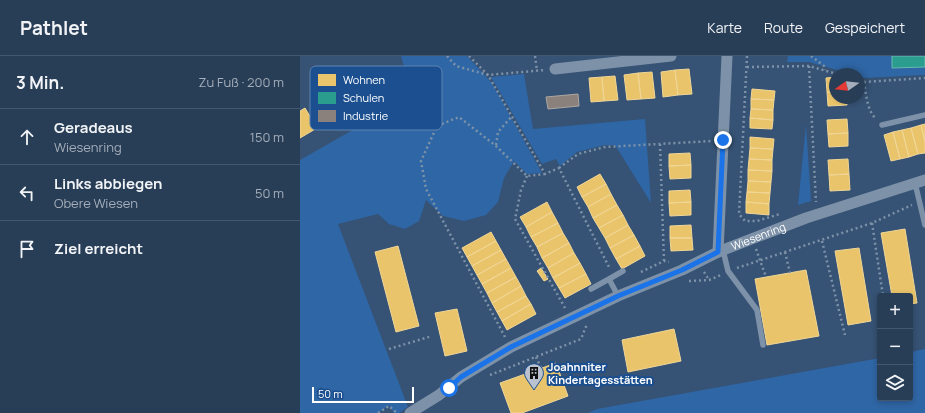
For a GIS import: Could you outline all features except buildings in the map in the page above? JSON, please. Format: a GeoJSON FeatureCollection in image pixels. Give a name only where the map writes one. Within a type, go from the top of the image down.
{"type":"FeatureCollection","features":[{"type":"Feature","properties":{"kind":"street"},"geometry":{"type":"LineString","coordinates":[[555,69],[671,56]]}},
{"type":"Feature","properties":{"kind":"street"},"geometry":{"type":"LineString","coordinates":[[720,251],[727,56]]}},
{"type":"Feature","properties":{"kind":"street","name":"Wiesenring"},"geometry":{"type":"LineString","coordinates":[[410,413],[444,392],[461,377],[511,347],[618,296],[682,270],[720,251],[818,215],[920,182]]}},
{"type":"Feature","properties":{"kind":"lane"},"geometry":{"type":"LineString","coordinates":[[882,125],[925,115]]}},
{"type":"Feature","properties":{"kind":"lane"},"geometry":{"type":"LineString","coordinates":[[920,182],[919,201],[925,225]]}},
{"type":"Feature","properties":{"kind":"lane"},"geometry":{"type":"LineString","coordinates":[[720,251],[728,271],[757,310],[763,345]]}},
{"type":"Feature","properties":{"kind":"lane"},"geometry":{"type":"LineString","coordinates":[[591,289],[623,271]]}},
{"type":"Feature","properties":{"kind":"lane"},"geometry":{"type":"LineString","coordinates":[[609,279],[618,296]]}},
{"type":"Feature","properties":{"kind":"path"},"geometry":{"type":"LineString","coordinates":[[447,56],[456,66],[488,75],[555,69]]}},
{"type":"Feature","properties":{"kind":"path"},"geometry":{"type":"LineString","coordinates":[[469,56],[488,75],[545,174]]}},
{"type":"Feature","properties":{"kind":"path"},"geometry":{"type":"LineString","coordinates":[[535,56],[537,70]]}},
{"type":"Feature","properties":{"kind":"path"},"geometry":{"type":"LineString","coordinates":[[747,56],[739,214],[745,221],[757,221],[787,211]]}},
{"type":"Feature","properties":{"kind":"path"},"geometry":{"type":"LineString","coordinates":[[812,56],[824,66],[825,71]]}},
{"type":"Feature","properties":{"kind":"path"},"geometry":{"type":"LineString","coordinates":[[747,67],[809,66],[829,72]]}},
{"type":"Feature","properties":{"kind":"path"},"geometry":{"type":"LineString","coordinates":[[809,66],[818,215]]}},
{"type":"Feature","properties":{"kind":"path"},"geometry":{"type":"LineString","coordinates":[[865,82],[925,78]]}},
{"type":"Feature","properties":{"kind":"path"},"geometry":{"type":"LineString","coordinates":[[865,90],[866,98],[873,116],[882,125]]}},
{"type":"Feature","properties":{"kind":"path"},"geometry":{"type":"LineString","coordinates":[[496,146],[498,132],[512,116]]}},
{"type":"Feature","properties":{"kind":"path"},"geometry":{"type":"LineString","coordinates":[[442,124],[459,117],[496,146],[527,176]]}},
{"type":"Feature","properties":{"kind":"path"},"geometry":{"type":"LineString","coordinates":[[435,130],[420,161],[426,189],[456,248],[511,347]]}},
{"type":"Feature","properties":{"kind":"path"},"geometry":{"type":"LineString","coordinates":[[527,176],[545,174],[559,168],[578,154],[604,147],[723,140]]}},
{"type":"Feature","properties":{"kind":"path"},"geometry":{"type":"LineString","coordinates":[[660,144],[664,261]]}},
{"type":"Feature","properties":{"kind":"path"},"geometry":{"type":"LineString","coordinates":[[559,168],[610,269],[609,279]]}},
{"type":"Feature","properties":{"kind":"path"},"geometry":{"type":"LineString","coordinates":[[527,176],[521,190],[515,219],[566,309]]}},
{"type":"Feature","properties":{"kind":"path"},"geometry":{"type":"LineString","coordinates":[[809,204],[824,199]]}},
{"type":"Feature","properties":{"kind":"path"},"geometry":{"type":"LineString","coordinates":[[682,270],[690,281],[709,280],[728,271],[822,241],[872,223],[919,201]]}},
{"type":"Feature","properties":{"kind":"path"},"geometry":{"type":"LineString","coordinates":[[872,223],[883,293]]}},
{"type":"Feature","properties":{"kind":"path"},"geometry":{"type":"LineString","coordinates":[[752,239],[766,277]]}},
{"type":"Feature","properties":{"kind":"path"},"geometry":{"type":"LineString","coordinates":[[822,241],[845,335]]}},
{"type":"Feature","properties":{"kind":"path"},"geometry":{"type":"LineString","coordinates":[[785,252],[790,273]]}},
{"type":"Feature","properties":{"kind":"path"},"geometry":{"type":"LineString","coordinates":[[486,378],[581,339],[594,307]]}},
{"type":"Feature","properties":{"kind":"path"},"geometry":{"type":"LineString","coordinates":[[389,349],[432,336]]}},
{"type":"Feature","properties":{"kind":"path"},"geometry":{"type":"LineString","coordinates":[[536,357],[540,368]]}},
{"type":"Feature","properties":{"kind":"path"},"geometry":{"type":"LineString","coordinates":[[378,413],[389,406],[397,413]]}},
{"type":"Feature","properties":{"kind":"shaded area"},"geometry":{"type":"Polygon","coordinates":[[[401,56],[467,56],[492,83],[542,173],[527,174],[514,161],[504,178],[498,202],[486,215],[464,221],[443,216],[426,200],[419,221],[405,229],[389,224],[378,214],[338,224],[408,407],[399,413],[394,413],[389,406],[378,413],[300,413],[300,160],[353,130],[442,130],[442,66],[404,66],[401,56]]]}},
{"type":"Feature","properties":{"kind":"shaded area"},"geometry":{"type":"Polygon","coordinates":[[[788,56],[892,56],[892,68],[925,67],[925,75],[865,78],[865,68],[830,68],[809,62],[787,62],[788,56]]]}},
{"type":"Feature","properties":{"kind":"shaded area"},"geometry":{"type":"Polygon","coordinates":[[[524,74],[533,129],[645,119],[651,203],[615,145],[605,145],[577,152],[560,166],[556,159],[542,164],[491,77],[524,74]]]}},
{"type":"Feature","properties":{"kind":"shaded area"},"geometry":{"type":"Polygon","coordinates":[[[806,124],[811,201],[798,205],[806,124]]]}},
{"type":"Feature","properties":{"kind":"shaded area"},"geometry":{"type":"Polygon","coordinates":[[[925,349],[925,413],[588,413],[597,409],[877,359],[877,401],[913,401],[913,351],[925,349]]]}},
{"type":"Feature","properties":{"kind":"place","name":"Joahnniter Kindertagesstätten"},"geometry":{"type":"Point","coordinates":[534,390]}},
{"type":"Feature","properties":{"kind":"route"},"geometry":{"type":"LineString","coordinates":[[449,388],[461,377],[511,347],[559,323],[618,296],[682,270],[718,252],[723,140]]}}]}
